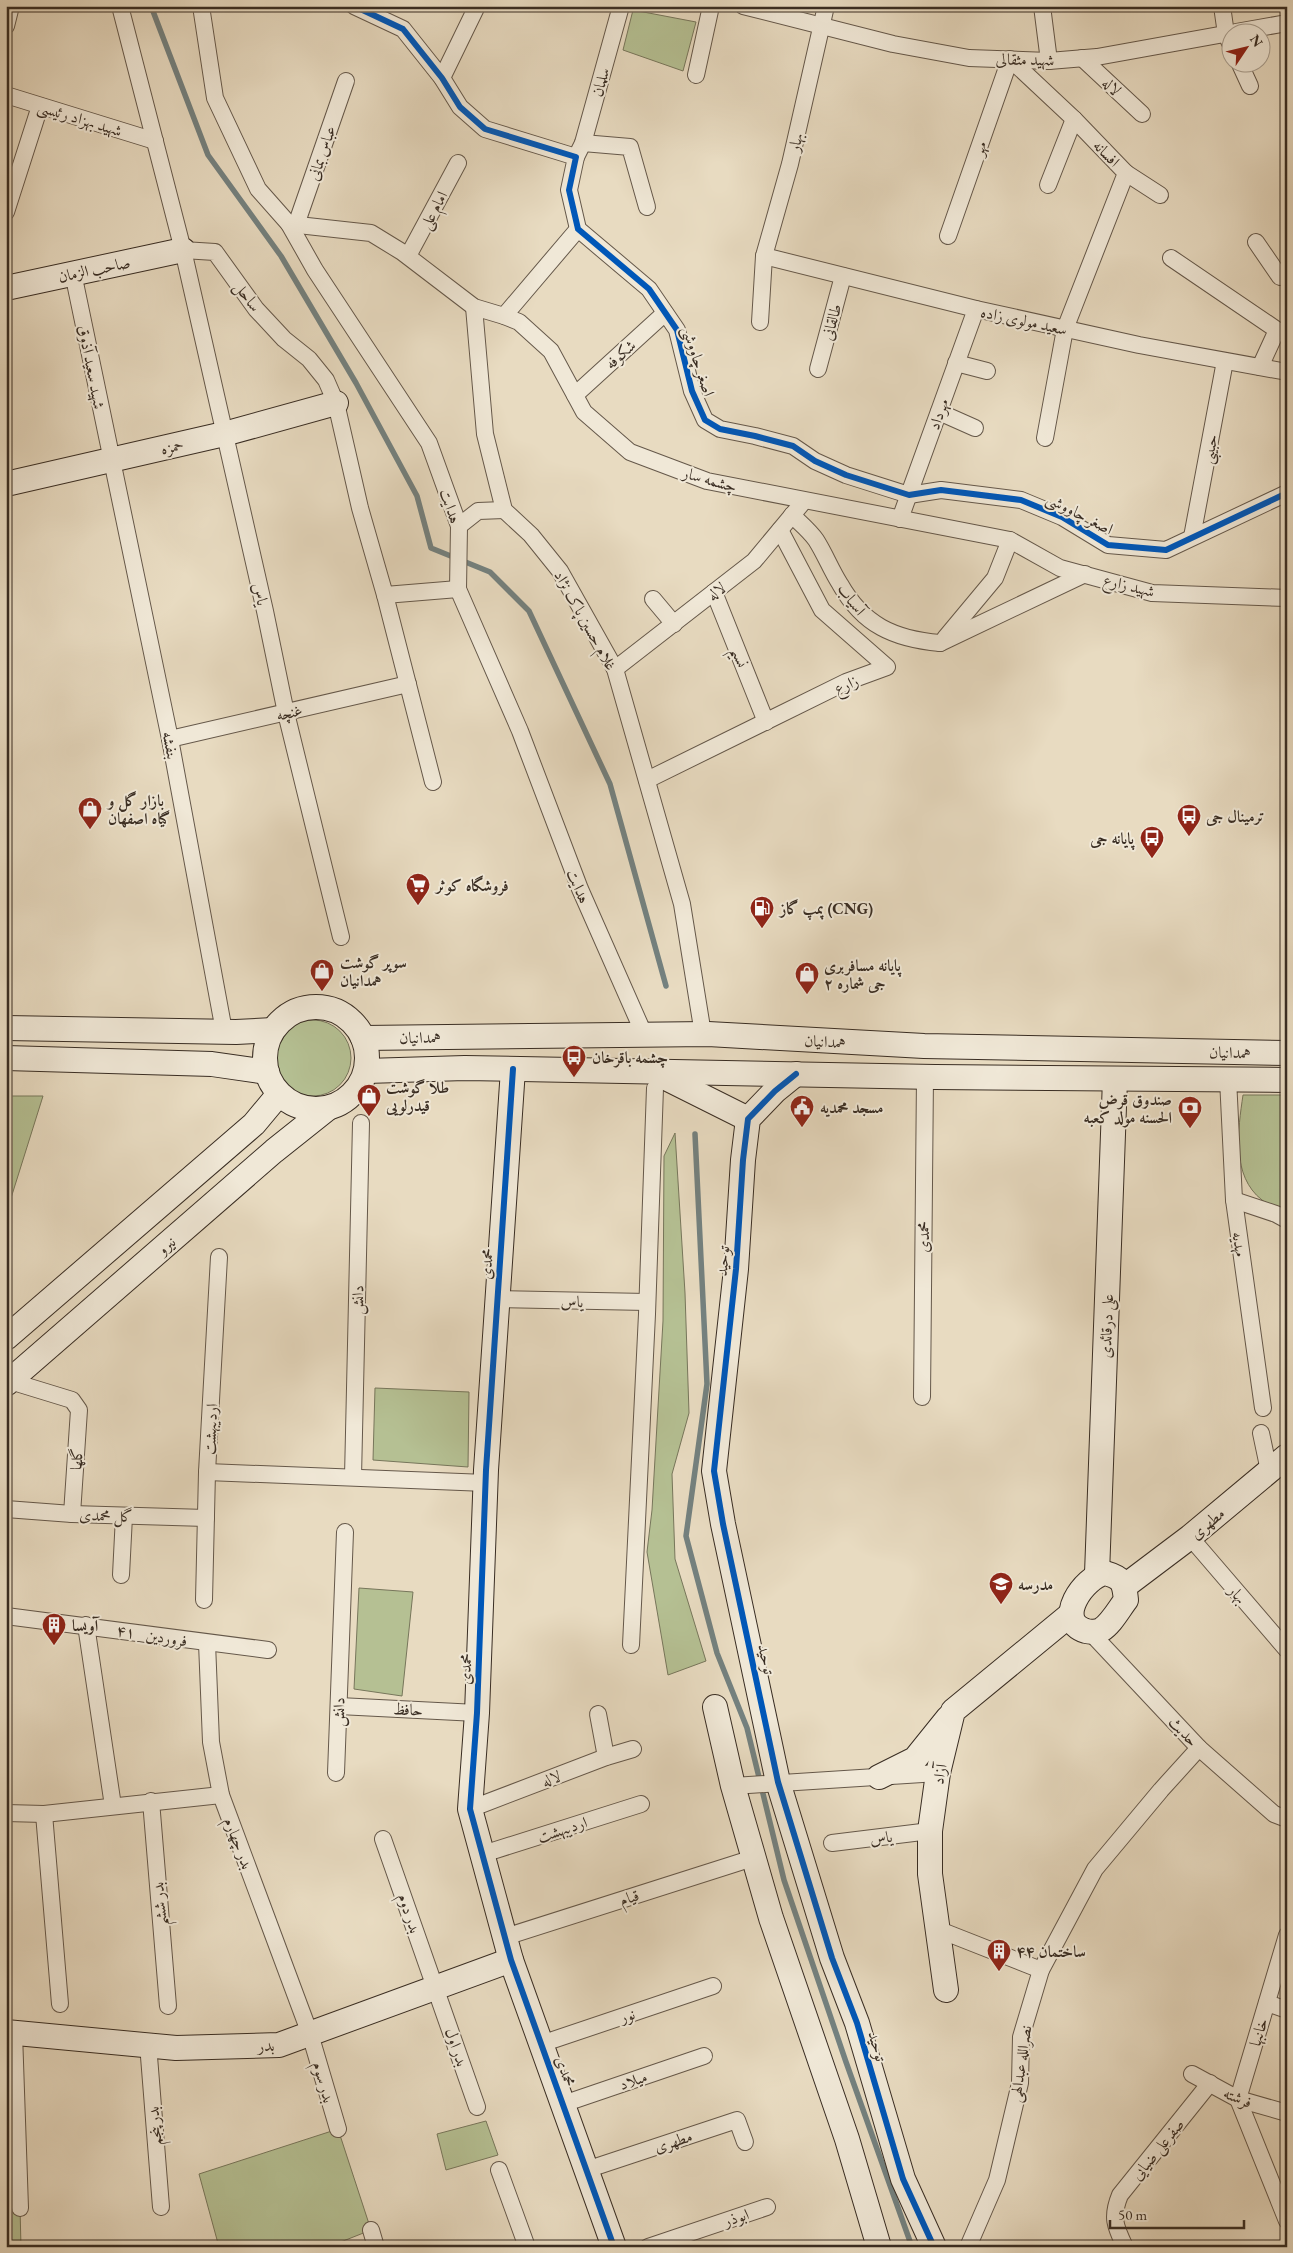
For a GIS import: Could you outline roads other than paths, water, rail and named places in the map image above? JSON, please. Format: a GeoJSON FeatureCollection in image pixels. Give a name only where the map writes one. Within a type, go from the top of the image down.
{"type":"FeatureCollection","features":[{"type":"Feature","properties":{"kind":"street"},"geometry":{"type":"LineString","coordinates":[[6,26],[11,6]]}},
{"type":"Feature","properties":{"kind":"street"},"geometry":{"type":"LineString","coordinates":[[120,6],[183,250]]}},
{"type":"Feature","properties":{"kind":"street","name":"هدایت"},"geometry":{"type":"LineString","coordinates":[[201,6],[215,98],[258,189],[292,224],[316,270],[429,442],[458,534],[458,585],[520,731],[580,889],[644,1034]]}},
{"type":"Feature","properties":{"kind":"street"},"geometry":{"type":"LineString","coordinates":[[354,6],[403,29],[442,78],[460,107],[485,129],[579,150],[630,147],[647,207]]}},
{"type":"Feature","properties":{"kind":"street"},"geometry":{"type":"LineString","coordinates":[[442,78],[477,6]]}},
{"type":"Feature","properties":{"kind":"street","name":"سلمان"},"geometry":{"type":"LineString","coordinates":[[579,150],[621,6]]}},
{"type":"Feature","properties":{"kind":"street"},"geometry":{"type":"LineString","coordinates":[[696,75],[711,6]]}},
{"type":"Feature","properties":{"kind":"street","name":"شهید مثقالی"},"geometry":{"type":"LineString","coordinates":[[743,6],[893,44],[959,56],[1049,61],[1220,38]]}},
{"type":"Feature","properties":{"kind":"street"},"geometry":{"type":"LineString","coordinates":[[822,26],[826,6]]}},
{"type":"Feature","properties":{"kind":"street"},"geometry":{"type":"LineString","coordinates":[[1042,6],[1049,61]]}},
{"type":"Feature","properties":{"kind":"street"},"geometry":{"type":"LineString","coordinates":[[1222,6],[1227,22]]}},
{"type":"Feature","properties":{"kind":"street","name":"شهید مثقالی"},"geometry":{"type":"LineString","coordinates":[[1270,28],[1287,24]]}},
{"type":"Feature","properties":{"kind":"street","name":"بهار"},"geometry":{"type":"LineString","coordinates":[[760,322],[764,256],[790,164],[822,26]]}},
{"type":"Feature","properties":{"kind":"street","name":"لاله"},"geometry":{"type":"LineString","coordinates":[[1082,58],[1142,114]]}},
{"type":"Feature","properties":{"kind":"street","name":"افسانه"},"geometry":{"type":"LineString","coordinates":[[1010,59],[1074,119],[1126,173],[1065,329],[1045,438]]}},
{"type":"Feature","properties":{"kind":"street","name":"مهر"},"geometry":{"type":"LineString","coordinates":[[948,236],[1010,59]]}},
{"type":"Feature","properties":{"kind":"street"},"geometry":{"type":"LineString","coordinates":[[1244,72],[1250,86]]}},
{"type":"Feature","properties":{"kind":"street","name":"عباس بمانی"},"geometry":{"type":"LineString","coordinates":[[292,224],[346,81]]}},
{"type":"Feature","properties":{"kind":"street","name":"شهید بهزاد رئیسی"},"geometry":{"type":"LineString","coordinates":[[6,96],[154,140]]}},
{"type":"Feature","properties":{"kind":"street"},"geometry":{"type":"LineString","coordinates":[[6,212],[40,106]]}},
{"type":"Feature","properties":{"kind":"street"},"geometry":{"type":"LineString","coordinates":[[1048,185],[1074,119]]}},
{"type":"Feature","properties":{"kind":"street"},"geometry":{"type":"LineString","coordinates":[[504,316],[578,228],[569,190],[579,150]]}},
{"type":"Feature","properties":{"kind":"street","name":"امام علی"},"geometry":{"type":"LineString","coordinates":[[408,256],[458,163]]}},
{"type":"Feature","properties":{"kind":"street"},"geometry":{"type":"LineString","coordinates":[[1126,173],[1160,195]]}},
{"type":"Feature","properties":{"kind":"street"},"geometry":{"type":"LineString","coordinates":[[292,224],[371,234],[408,256],[474,307],[485,434],[504,510],[478,511],[458,534]]}},
{"type":"Feature","properties":{"kind":"street","name":"اصغر چاووشی"},"geometry":{"type":"LineString","coordinates":[[578,228],[650,289],[677,330],[692,391],[705,420],[720,429],[793,446],[815,461],[846,475],[909,495],[941,490],[1021,500],[1062,517],[1108,545],[1166,550],[1287,493]]}},
{"type":"Feature","properties":{"kind":"street"},"geometry":{"type":"LineString","coordinates":[[1256,242],[1280,277],[1287,272]]}},
{"type":"Feature","properties":{"kind":"street","name":"صاحب الزمان"},"geometry":{"type":"LineString","coordinates":[[6,288],[183,250]]}},
{"type":"Feature","properties":{"kind":"street","name":"ساحل"},"geometry":{"type":"LineString","coordinates":[[183,250],[215,252],[256,309],[284,339],[310,359],[326,380],[336,403],[360,508],[386,595],[432,782]]}},
{"type":"Feature","properties":{"kind":"street","name":"یاس"},"geometry":{"type":"LineString","coordinates":[[183,250],[286,713],[341,937]]}},
{"type":"Feature","properties":{"kind":"street","name":"سعید مولوی زاده"},"geometry":{"type":"LineString","coordinates":[[764,256],[976,309],[1065,329],[1139,345],[1287,372]]}},
{"type":"Feature","properties":{"kind":"street"},"geometry":{"type":"LineString","coordinates":[[1171,258],[1277,330],[1260,367]]}},
{"type":"Feature","properties":{"kind":"street","name":"شهید سعید آذوق"},"geometry":{"type":"LineString","coordinates":[[73,273],[111,460]]}},
{"type":"Feature","properties":{"kind":"street","name":"طالقانی"},"geometry":{"type":"LineString","coordinates":[[818,369],[843,276]]}},
{"type":"Feature","properties":{"kind":"street","name":"چشمه سار"},"geometry":{"type":"LineString","coordinates":[[474,307],[519,322],[550,351],[584,412],[630,452],[707,481],[1010,540]]}},
{"type":"Feature","properties":{"kind":"street","name":"مهرداد"},"geometry":{"type":"LineString","coordinates":[[900,519],[976,309]]}},
{"type":"Feature","properties":{"kind":"street","name":"شکوفه"},"geometry":{"type":"LineString","coordinates":[[575,395],[665,313]]}},
{"type":"Feature","properties":{"kind":"street","name":"حبیبی"},"geometry":{"type":"LineString","coordinates":[[1192,537],[1225,361]]}},
{"type":"Feature","properties":{"kind":"street"},"geometry":{"type":"LineString","coordinates":[[956,363],[987,372]]}},
{"type":"Feature","properties":{"kind":"street","name":"حمزه"},"geometry":{"type":"LineString","coordinates":[[6,484],[224,434],[336,403]]}},
{"type":"Feature","properties":{"kind":"street"},"geometry":{"type":"LineString","coordinates":[[939,412],[975,428]]}},
{"type":"Feature","properties":{"kind":"street","name":"بنفشه"},"geometry":{"type":"LineString","coordinates":[[111,460],[170,739],[224,1031]]}},
{"type":"Feature","properties":{"kind":"street","name":"لاله"},"geometry":{"type":"LineString","coordinates":[[615,669],[754,561],[804,501]]}},
{"type":"Feature","properties":{"kind":"street","name":"غلام حسین پاک نژاد"},"geometry":{"type":"LineString","coordinates":[[504,510],[531,535],[560,570],[615,669],[682,904],[703,1034]]}},
{"type":"Feature","properties":{"kind":"street","name":"آسیاب"},"geometry":{"type":"LineString","coordinates":[[792,515],[816,539],[840,586],[858,612],[878,627],[917,641],[940,644]]}},
{"type":"Feature","properties":{"kind":"street","name":"زارع"},"geometry":{"type":"LineString","coordinates":[[646,780],[846,682],[887,667],[822,610],[780,530]]}},
{"type":"Feature","properties":{"kind":"street"},"geometry":{"type":"LineString","coordinates":[[940,644],[995,578],[1010,540]]}},
{"type":"Feature","properties":{"kind":"street","name":"شهید زارع"},"geometry":{"type":"LineString","coordinates":[[1010,540],[1060,568],[1152,593],[1287,598]]}},
{"type":"Feature","properties":{"kind":"street"},"geometry":{"type":"LineString","coordinates":[[940,644],[1085,574]]}},
{"type":"Feature","properties":{"kind":"street"},"geometry":{"type":"LineString","coordinates":[[386,595],[458,585]]}},
{"type":"Feature","properties":{"kind":"street","name":"نسیم"},"geometry":{"type":"LineString","coordinates":[[714,592],[766,722]]}},
{"type":"Feature","properties":{"kind":"street"},"geometry":{"type":"LineString","coordinates":[[653,599],[674,624]]}},
{"type":"Feature","properties":{"kind":"street","name":"غنچه"},"geometry":{"type":"LineString","coordinates":[[170,739],[408,684]]}},
{"type":"Feature","properties":{"kind":"street"},"geometry":{"type":"LineString","coordinates":[[312,1007],[328,1008],[342,1014],[354,1024],[363,1038],[367,1054],[366,1071],[361,1084],[352,1095],[341,1103],[328,1108],[310,1110],[293,1104],[279,1094],[266,1072],[267,1043],[273,1030],[283,1018],[297,1010],[312,1007]]}},
{"type":"Feature","properties":{"kind":"street"},"geometry":{"type":"LineString","coordinates":[[6,1028],[273,1030]]}},
{"type":"Feature","properties":{"kind":"street","name":"همدانیان"},"geometry":{"type":"LineString","coordinates":[[363,1038],[703,1034],[910,1046],[1287,1053]]}},
{"type":"Feature","properties":{"kind":"street"},"geometry":{"type":"LineString","coordinates":[[1059,1049],[1064,1056],[1065,1064],[1060,1078]]}},
{"type":"Feature","properties":{"kind":"street"},"geometry":{"type":"LineString","coordinates":[[1154,1051],[1149,1057],[1149,1069],[1154,1079]]}},
{"type":"Feature","properties":{"kind":"street"},"geometry":{"type":"LineString","coordinates":[[6,1058],[212,1064],[266,1072]]}},
{"type":"Feature","properties":{"kind":"street","name":"همدانیان"},"geometry":{"type":"LineString","coordinates":[[366,1071],[465,1068],[513,1069],[655,1080],[796,1074],[1287,1080]]}},
{"type":"Feature","properties":{"kind":"street","name":"محمدی"},"geometry":{"type":"LineString","coordinates":[[513,1069],[486,1483],[477,1713],[470,1809],[508,1949],[586,2170],[608,2245]]}},
{"type":"Feature","properties":{"kind":"street"},"geometry":{"type":"LineString","coordinates":[[631,1645],[655,1080],[748,1119],[775,1091],[796,1074]]}},
{"type":"Feature","properties":{"kind":"street","name":"محمدی"},"geometry":{"type":"LineString","coordinates":[[922,1397],[924,1076]]}},
{"type":"Feature","properties":{"kind":"street","name":"علی درقائدی"},"geometry":{"type":"LineString","coordinates":[[1097,1574],[1115,1078]]}},
{"type":"Feature","properties":{"kind":"street","name":"مهدیه"},"geometry":{"type":"LineString","coordinates":[[1228,1079],[1234,1200],[1263,1408]]}},
{"type":"Feature","properties":{"kind":"street"},"geometry":{"type":"LineString","coordinates":[[6,1338],[254,1124],[279,1094]]}},
{"type":"Feature","properties":{"kind":"street","name":"نیرو"},"geometry":{"type":"LineString","coordinates":[[8,1383],[274,1151],[328,1108]]}},
{"type":"Feature","properties":{"kind":"street","name":"توحید"},"geometry":{"type":"LineString","coordinates":[[748,1119],[743,1160],[736,1269],[714,1471],[723,1524],[756,1785],[832,1958],[857,2023],[903,2179],[934,2247]]}},
{"type":"Feature","properties":{"kind":"street","name":"دانش"},"geometry":{"type":"LineString","coordinates":[[352,1477],[361,1123]]}},
{"type":"Feature","properties":{"kind":"street"},"geometry":{"type":"LineString","coordinates":[[254,1124],[274,1151]]}},
{"type":"Feature","properties":{"kind":"street"},"geometry":{"type":"LineString","coordinates":[[1234,1200],[1276,1214],[1287,1220]]}},
{"type":"Feature","properties":{"kind":"street","name":"اردیبهشت"},"geometry":{"type":"LineString","coordinates":[[204,1600],[207,1472],[219,1257]]}},
{"type":"Feature","properties":{"kind":"street","name":"یاس"},"geometry":{"type":"LineString","coordinates":[[498,1299],[647,1302]]}},
{"type":"Feature","properties":{"kind":"street","name":"گلها"},"geometry":{"type":"LineString","coordinates":[[8,1383],[72,1400],[79,1410],[72,1514]]}},
{"type":"Feature","properties":{"kind":"street"},"geometry":{"type":"LineString","coordinates":[[1261,1433],[1281,1463]]}},
{"type":"Feature","properties":{"kind":"street","name":"مطهری"},"geometry":{"type":"LineString","coordinates":[[1125,1586],[1190,1537],[1281,1463]]}},
{"type":"Feature","properties":{"kind":"street"},"geometry":{"type":"LineString","coordinates":[[207,1472],[486,1483]]}},
{"type":"Feature","properties":{"kind":"street","name":"گل محمدی"},"geometry":{"type":"LineString","coordinates":[[6,1509],[72,1514],[206,1518]]}},
{"type":"Feature","properties":{"kind":"street"},"geometry":{"type":"LineString","coordinates":[[121,1575],[124,1516]]}},
{"type":"Feature","properties":{"kind":"street","name":"دانش"},"geometry":{"type":"LineString","coordinates":[[336,1773],[345,1532]]}},
{"type":"Feature","properties":{"kind":"street","name":"بهار"},"geometry":{"type":"LineString","coordinates":[[1190,1537],[1287,1650]]}},
{"type":"Feature","properties":{"kind":"street"},"geometry":{"type":"LineString","coordinates":[[1105,1573],[1118,1577],[1125,1586],[1126,1600],[1101,1630],[1090,1632],[1080,1629],[1073,1622],[1071,1614],[1074,1601],[1097,1574],[1105,1573]]}},
{"type":"Feature","properties":{"kind":"street"},"geometry":{"type":"LineString","coordinates":[[879,1776],[915,1759],[953,1711],[1071,1614]]}},
{"type":"Feature","properties":{"kind":"street","name":"۴۱ _فروردین"},"geometry":{"type":"LineString","coordinates":[[6,1616],[268,1650]]}},
{"type":"Feature","properties":{"kind":"street"},"geometry":{"type":"LineString","coordinates":[[86,1625],[113,1806]]}},
{"type":"Feature","properties":{"kind":"street","name":"حدیث"},"geometry":{"type":"LineString","coordinates":[[1090,1632],[1199,1748],[1274,1814],[1287,1819]]}},
{"type":"Feature","properties":{"kind":"street","name":"بدر چهارم"},"geometry":{"type":"LineString","coordinates":[[207,1643],[211,1742],[221,1795],[310,2034]]}},
{"type":"Feature","properties":{"kind":"street","name":"حافظ"},"geometry":{"type":"LineString","coordinates":[[339,1706],[477,1713]]}},
{"type":"Feature","properties":{"kind":"street"},"geometry":{"type":"LineString","coordinates":[[715,1708],[756,1785],[753,1858],[770,1918],[847,2139],[879,2247]]}},
{"type":"Feature","properties":{"kind":"street","name":"آزاد"},"geometry":{"type":"LineString","coordinates":[[946,1990],[930,1874],[930,1831],[938,1773],[953,1711]]}},
{"type":"Feature","properties":{"kind":"street"},"geometry":{"type":"LineString","coordinates":[[598,1714],[606,1756]]}},
{"type":"Feature","properties":{"kind":"street","name":"نصرالله عبدالهی"},"geometry":{"type":"LineString","coordinates":[[968,2247],[997,2180],[1020,2083],[1021,2037],[1042,1970],[1058,1936],[1095,1869],[1199,1748]]}},
{"type":"Feature","properties":{"kind":"street","name":"لاله"},"geometry":{"type":"LineString","coordinates":[[470,1809],[606,1756],[633,1749]]}},
{"type":"Feature","properties":{"kind":"street"},"geometry":{"type":"LineString","coordinates":[[756,1785],[938,1773]]}},
{"type":"Feature","properties":{"kind":"street"},"geometry":{"type":"LineString","coordinates":[[6,1814],[44,1814],[151,1801],[221,1795]]}},
{"type":"Feature","properties":{"kind":"street","name":"بدر ششم"},"geometry":{"type":"LineString","coordinates":[[151,1801],[168,2006]]}},
{"type":"Feature","properties":{"kind":"street","name":"اردیبهشت"},"geometry":{"type":"LineString","coordinates":[[483,1854],[640,1804]]}},
{"type":"Feature","properties":{"kind":"street"},"geometry":{"type":"LineString","coordinates":[[44,1814],[60,2004]]}},
{"type":"Feature","properties":{"kind":"street","name":"یاس"},"geometry":{"type":"LineString","coordinates":[[832,1843],[930,1831]]}},
{"type":"Feature","properties":{"kind":"street","name":"بدر دوم"},"geometry":{"type":"LineString","coordinates":[[384,1839],[436,1987]]}},
{"type":"Feature","properties":{"kind":"street","name":"قیام"},"geometry":{"type":"LineString","coordinates":[[508,1949],[753,1858]]}},
{"type":"Feature","properties":{"kind":"street"},"geometry":{"type":"LineString","coordinates":[[937,1929],[1042,1970]]}},
{"type":"Feature","properties":{"kind":"street","name":"خانبها"},"geometry":{"type":"LineString","coordinates":[[1238,2099],[1287,1935]]}},
{"type":"Feature","properties":{"kind":"street","name":"بدر"},"geometry":{"type":"LineString","coordinates":[[10,2032],[176,2048],[280,2045],[436,1987],[508,1949]]}},
{"type":"Feature","properties":{"kind":"street","name":"نور"},"geometry":{"type":"LineString","coordinates":[[541,2044],[713,1986]]}},
{"type":"Feature","properties":{"kind":"street","name":"بدر اول"},"geometry":{"type":"LineString","coordinates":[[436,1987],[477,2107]]}},
{"type":"Feature","properties":{"kind":"street"},"geometry":{"type":"LineString","coordinates":[[1267,2003],[1287,2010]]}},
{"type":"Feature","properties":{"kind":"street"},"geometry":{"type":"LineString","coordinates":[[10,2032],[20,2208]]}},
{"type":"Feature","properties":{"kind":"street","name":"بدر سوم"},"geometry":{"type":"LineString","coordinates":[[310,2034],[338,2130]]}},
{"type":"Feature","properties":{"kind":"street","name":"بدر پنجم"},"geometry":{"type":"LineString","coordinates":[[148,2044],[161,2207]]}},
{"type":"Feature","properties":{"kind":"street","name":"میلاد"},"geometry":{"type":"LineString","coordinates":[[563,2104],[704,2056]]}},
{"type":"Feature","properties":{"kind":"street","name":"فرشته"},"geometry":{"type":"LineString","coordinates":[[1192,2074],[1238,2099],[1287,2113]]}},
{"type":"Feature","properties":{"kind":"street","name":"صفرعلی ضیایی"},"geometry":{"type":"LineString","coordinates":[[1125,2247],[1115,2226],[1115,2209],[1120,2195],[1210,2084]]}},
{"type":"Feature","properties":{"kind":"street"},"geometry":{"type":"LineString","coordinates":[[1238,2099],[1287,2221]]}},
{"type":"Feature","properties":{"kind":"street","name":"مطهری"},"geometry":{"type":"LineString","coordinates":[[586,2170],[738,2120],[745,2142]]}},
{"type":"Feature","properties":{"kind":"street"},"geometry":{"type":"LineString","coordinates":[[499,2170],[527,2247]]}},
{"type":"Feature","properties":{"kind":"street","name":"ابوذر"},"geometry":{"type":"LineString","coordinates":[[648,2247],[767,2206]]}},
{"type":"Feature","properties":{"kind":"street"},"geometry":{"type":"LineString","coordinates":[[371,2230],[376,2247]]}},
{"type":"Feature","properties":{"kind":"waterway"},"geometry":{"type":"LineString","coordinates":[[151,6],[208,155],[281,256],[356,383],[417,496],[431,548],[490,572],[529,611],[610,784],[666,986]]}},
{"type":"Feature","properties":{"kind":"waterway"},"geometry":{"type":"LineString","coordinates":[[695,1134],[707,1384],[686,1536],[717,1653],[747,1728],[784,1880],[912,2247]]}},
{"type":"Feature","properties":{"kind":"place","name":"بازار گل و گیاه اصفهان"},"geometry":{"type":"Point","coordinates":[90,830]}},
{"type":"Feature","properties":{"kind":"place","name":"ترمینال جی"},"geometry":{"type":"Point","coordinates":[1189,837]}},
{"type":"Feature","properties":{"kind":"place","name":"پایانه جی"},"geometry":{"type":"Point","coordinates":[1152,859]}},
{"type":"Feature","properties":{"kind":"place","name":"فروشگاه کوثر"},"geometry":{"type":"Point","coordinates":[418,906]}},
{"type":"Feature","properties":{"kind":"place","name":"پمپ گاز (CNG)"},"geometry":{"type":"Point","coordinates":[762,929]}},
{"type":"Feature","properties":{"kind":"place","name":"سوپر گوشت همدانیان"},"geometry":{"type":"Point","coordinates":[322,992]}},
{"type":"Feature","properties":{"kind":"place","name":"پایانه مسافربری جی شماره ۲"},"geometry":{"type":"Point","coordinates":[807,995]}},
{"type":"Feature","properties":{"kind":"place","name":"چشمه باقرخان"},"geometry":{"type":"Point","coordinates":[574,1078]}},
{"type":"Feature","properties":{"kind":"place","name":"طلا گوشت قیدرلویی"},"geometry":{"type":"Point","coordinates":[369,1117]}},
{"type":"Feature","properties":{"kind":"place","name":"مسجد محمدیه"},"geometry":{"type":"Point","coordinates":[802,1128]}},
{"type":"Feature","properties":{"kind":"place","name":"صندوق قرض الحسنه مولد کعبه"},"geometry":{"type":"Point","coordinates":[1190,1129]}},
{"type":"Feature","properties":{"kind":"place","name":"مدرسه"},"geometry":{"type":"Point","coordinates":[1001,1605]}},
{"type":"Feature","properties":{"kind":"place","name":"آویسا"},"geometry":{"type":"Point","coordinates":[54,1646]}},
{"type":"Feature","properties":{"kind":"place","name":"ساختمان ۴۴"},"geometry":{"type":"Point","coordinates":[999,1972]}}]}
